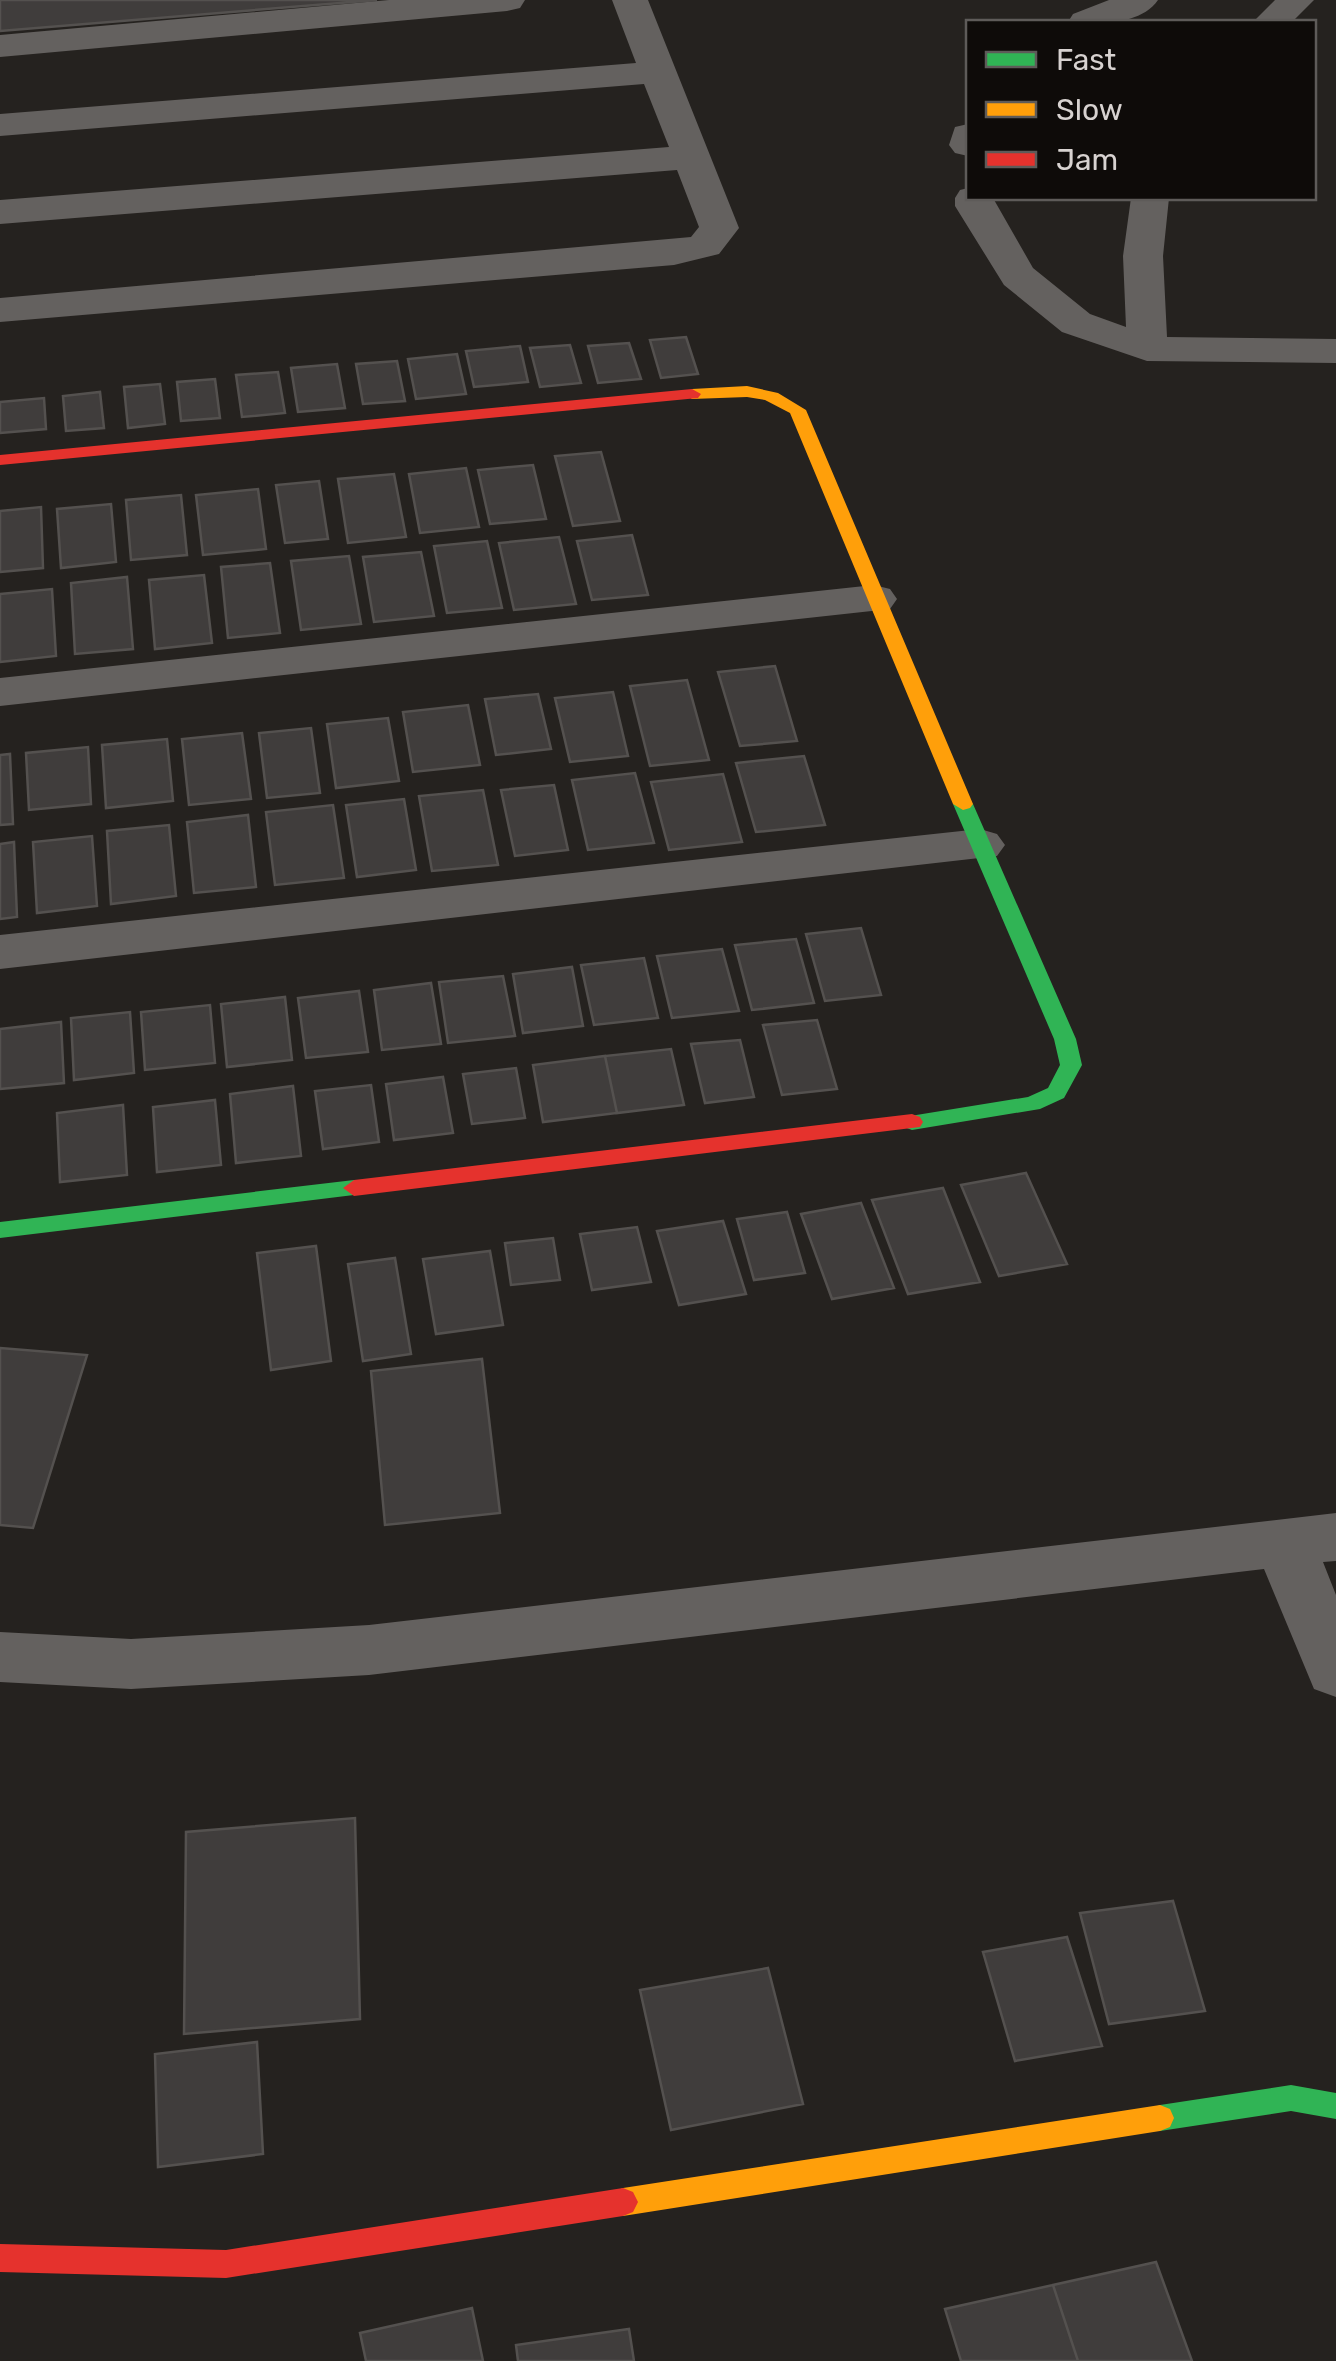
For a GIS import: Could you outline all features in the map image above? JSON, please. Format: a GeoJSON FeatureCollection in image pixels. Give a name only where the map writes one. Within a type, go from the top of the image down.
{"type":"FeatureCollection","features":[{"type":"Feature","properties":{"kind":"street"},"geometry":{"type":"LineString","coordinates":[[0,46],[507,0]]}},
{"type":"Feature","properties":{"kind":"street"},"geometry":{"type":"LineString","coordinates":[[0,310],[674,253],[704,246],[718,228],[630,0]]}},
{"type":"Feature","properties":{"kind":"street"},"geometry":{"type":"LineString","coordinates":[[1091,20],[1140,0]]}},
{"type":"Feature","properties":{"kind":"street"},"geometry":{"type":"LineString","coordinates":[[1272,20],[1296,0]]}},
{"type":"Feature","properties":{"kind":"street"},"geometry":{"type":"LineString","coordinates":[[0,125],[657,72]]}},
{"type":"Feature","properties":{"kind":"street"},"geometry":{"type":"LineString","coordinates":[[0,212],[693,157]]}},
{"type":"Feature","properties":{"kind":"street"},"geometry":{"type":"LineString","coordinates":[[974,200],[1018,276],[1076,322],[1147,349],[1336,351]]}},
{"type":"Feature","properties":{"kind":"street"},"geometry":{"type":"LineString","coordinates":[[1147,349],[1143,256],[1150,200]]}},
{"type":"Feature","properties":{"kind":"street"},"geometry":{"type":"LineString","coordinates":[[0,460],[736,390],[774,395],[797,410],[874,599],[1065,1039],[1071,1065],[1056,1093],[1032,1104],[965,1115],[0,1230]]}},
{"type":"Feature","properties":{"kind":"street"},"geometry":{"type":"LineString","coordinates":[[0,692],[874,599]]}},
{"type":"Feature","properties":{"kind":"street"},"geometry":{"type":"LineString","coordinates":[[0,952],[980,845]]}},
{"type":"Feature","properties":{"kind":"street"},"geometry":{"type":"LineString","coordinates":[[0,1657],[131,1664],[369,1650],[1310,1540],[1336,1671]]}},
{"type":"Feature","properties":{"kind":"street"},"geometry":{"type":"LineString","coordinates":[[0,2258],[226,2264],[1291,2098],[1336,2106]]}},
{"type":"Feature","properties":{"kind":"building"},"geometry":{"type":"Polygon","coordinates":[[[0,0],[377,0],[0,31],[0,0]]]}},
{"type":"Feature","properties":{"kind":"building"},"geometry":{"type":"Polygon","coordinates":[[[686,337],[698,374],[661,378],[650,340],[686,337]]]}},
{"type":"Feature","properties":{"kind":"building"},"geometry":{"type":"Polygon","coordinates":[[[629,343],[641,379],[598,383],[588,346],[629,343]]]}},
{"type":"Feature","properties":{"kind":"building"},"geometry":{"type":"Polygon","coordinates":[[[570,345],[581,383],[540,387],[530,348],[570,345]]]}},
{"type":"Feature","properties":{"kind":"building"},"geometry":{"type":"Polygon","coordinates":[[[520,346],[528,382],[474,387],[466,351],[520,346]]]}},
{"type":"Feature","properties":{"kind":"building"},"geometry":{"type":"Polygon","coordinates":[[[457,354],[466,394],[416,399],[408,359],[457,354]]]}},
{"type":"Feature","properties":{"kind":"building"},"geometry":{"type":"Polygon","coordinates":[[[397,361],[405,401],[363,404],[356,364],[397,361]]]}},
{"type":"Feature","properties":{"kind":"building"},"geometry":{"type":"Polygon","coordinates":[[[337,364],[345,408],[298,412],[291,368],[337,364]]]}},
{"type":"Feature","properties":{"kind":"building"},"geometry":{"type":"Polygon","coordinates":[[[278,372],[285,413],[242,417],[236,375],[278,372]]]}},
{"type":"Feature","properties":{"kind":"building"},"geometry":{"type":"Polygon","coordinates":[[[215,379],[220,418],[181,421],[177,382],[215,379]]]}},
{"type":"Feature","properties":{"kind":"building"},"geometry":{"type":"Polygon","coordinates":[[[160,384],[165,424],[128,428],[124,387],[160,384]]]}},
{"type":"Feature","properties":{"kind":"building"},"geometry":{"type":"Polygon","coordinates":[[[100,392],[104,428],[66,431],[63,396],[100,392]]]}},
{"type":"Feature","properties":{"kind":"building"},"geometry":{"type":"Polygon","coordinates":[[[44,398],[46,429],[0,433],[0,402],[44,398]]]}},
{"type":"Feature","properties":{"kind":"building"},"geometry":{"type":"Polygon","coordinates":[[[601,452],[620,521],[573,526],[555,456],[601,452]]]}},
{"type":"Feature","properties":{"kind":"building"},"geometry":{"type":"Polygon","coordinates":[[[533,465],[546,519],[490,524],[478,470],[533,465]]]}},
{"type":"Feature","properties":{"kind":"building"},"geometry":{"type":"Polygon","coordinates":[[[466,468],[479,527],[420,533],[409,474],[466,468]]]}},
{"type":"Feature","properties":{"kind":"building"},"geometry":{"type":"Polygon","coordinates":[[[394,474],[406,537],[348,543],[338,479],[394,474]]]}},
{"type":"Feature","properties":{"kind":"building"},"geometry":{"type":"Polygon","coordinates":[[[319,481],[328,539],[285,543],[276,485],[319,481]]]}},
{"type":"Feature","properties":{"kind":"building"},"geometry":{"type":"Polygon","coordinates":[[[258,489],[266,549],[203,555],[196,495],[258,489]]]}},
{"type":"Feature","properties":{"kind":"building"},"geometry":{"type":"Polygon","coordinates":[[[181,495],[187,555],[131,560],[126,500],[181,495]]]}},
{"type":"Feature","properties":{"kind":"building"},"geometry":{"type":"Polygon","coordinates":[[[111,504],[116,562],[61,568],[57,509],[111,504]]]}},
{"type":"Feature","properties":{"kind":"building"},"geometry":{"type":"Polygon","coordinates":[[[41,507],[43,568],[0,572],[0,511],[41,507]]]}},
{"type":"Feature","properties":{"kind":"building"},"geometry":{"type":"Polygon","coordinates":[[[632,535],[648,595],[592,600],[577,541],[632,535]]]}},
{"type":"Feature","properties":{"kind":"building"},"geometry":{"type":"Polygon","coordinates":[[[559,537],[576,604],[514,610],[499,543],[559,537]]]}},
{"type":"Feature","properties":{"kind":"building"},"geometry":{"type":"Polygon","coordinates":[[[487,541],[502,608],[447,613],[434,546],[487,541]]]}},
{"type":"Feature","properties":{"kind":"building"},"geometry":{"type":"Polygon","coordinates":[[[421,552],[434,616],[374,622],[363,557],[421,552]]]}},
{"type":"Feature","properties":{"kind":"building"},"geometry":{"type":"Polygon","coordinates":[[[349,556],[361,624],[301,630],[291,561],[349,556]]]}},
{"type":"Feature","properties":{"kind":"building"},"geometry":{"type":"Polygon","coordinates":[[[270,563],[280,633],[228,638],[221,567],[270,563]]]}},
{"type":"Feature","properties":{"kind":"building"},"geometry":{"type":"Polygon","coordinates":[[[204,575],[212,643],[155,649],[149,580],[204,575]]]}},
{"type":"Feature","properties":{"kind":"building"},"geometry":{"type":"Polygon","coordinates":[[[127,577],[133,649],[75,654],[71,583],[127,577]]]}},
{"type":"Feature","properties":{"kind":"building"},"geometry":{"type":"Polygon","coordinates":[[[52,589],[56,656],[0,662],[0,594],[52,589]]]}},
{"type":"Feature","properties":{"kind":"building"},"geometry":{"type":"Polygon","coordinates":[[[775,666],[797,741],[740,746],[718,672],[775,666]]]}},
{"type":"Feature","properties":{"kind":"building"},"geometry":{"type":"Polygon","coordinates":[[[687,680],[709,760],[650,766],[630,686],[687,680]]]}},
{"type":"Feature","properties":{"kind":"building"},"geometry":{"type":"Polygon","coordinates":[[[613,692],[628,756],[570,762],[555,698],[613,692]]]}},
{"type":"Feature","properties":{"kind":"building"},"geometry":{"type":"Polygon","coordinates":[[[538,694],[551,749],[496,755],[485,699],[538,694]]]}},
{"type":"Feature","properties":{"kind":"building"},"geometry":{"type":"Polygon","coordinates":[[[468,705],[480,765],[413,772],[403,712],[468,705]]]}},
{"type":"Feature","properties":{"kind":"building"},"geometry":{"type":"Polygon","coordinates":[[[388,718],[399,781],[336,788],[327,724],[388,718]]]}},
{"type":"Feature","properties":{"kind":"building"},"geometry":{"type":"Polygon","coordinates":[[[311,728],[320,793],[267,798],[259,733],[311,728]]]}},
{"type":"Feature","properties":{"kind":"building"},"geometry":{"type":"Polygon","coordinates":[[[242,733],[251,799],[189,805],[182,739],[242,733]]]}},
{"type":"Feature","properties":{"kind":"building"},"geometry":{"type":"Polygon","coordinates":[[[167,739],[173,801],[106,808],[102,745],[167,739]]]}},
{"type":"Feature","properties":{"kind":"building"},"geometry":{"type":"Polygon","coordinates":[[[88,747],[91,804],[29,810],[26,753],[88,747]]]}},
{"type":"Feature","properties":{"kind":"building"},"geometry":{"type":"Polygon","coordinates":[[[10,754],[13,824],[0,825],[0,755],[10,754]]]}},
{"type":"Feature","properties":{"kind":"building"},"geometry":{"type":"Polygon","coordinates":[[[804,756],[825,825],[756,832],[736,763],[804,756]]]}},
{"type":"Feature","properties":{"kind":"building"},"geometry":{"type":"Polygon","coordinates":[[[635,773],[654,843],[588,850],[572,780],[635,773]]]}},
{"type":"Feature","properties":{"kind":"building"},"geometry":{"type":"Polygon","coordinates":[[[723,774],[742,842],[669,850],[651,782],[723,774]]]}},
{"type":"Feature","properties":{"kind":"building"},"geometry":{"type":"Polygon","coordinates":[[[554,785],[568,850],[515,856],[501,790],[554,785]]]}},
{"type":"Feature","properties":{"kind":"building"},"geometry":{"type":"Polygon","coordinates":[[[483,790],[498,865],[432,871],[419,796],[483,790]]]}},
{"type":"Feature","properties":{"kind":"building"},"geometry":{"type":"Polygon","coordinates":[[[404,799],[416,870],[357,877],[346,805],[404,799]]]}},
{"type":"Feature","properties":{"kind":"building"},"geometry":{"type":"Polygon","coordinates":[[[333,805],[344,878],[275,885],[266,812],[333,805]]]}},
{"type":"Feature","properties":{"kind":"building"},"geometry":{"type":"Polygon","coordinates":[[[248,815],[256,887],[194,893],[187,822],[248,815]]]}},
{"type":"Feature","properties":{"kind":"building"},"geometry":{"type":"Polygon","coordinates":[[[169,825],[176,896],[111,904],[107,831],[169,825]]]}},
{"type":"Feature","properties":{"kind":"building"},"geometry":{"type":"Polygon","coordinates":[[[92,836],[97,906],[37,913],[33,842],[92,836]]]}},
{"type":"Feature","properties":{"kind":"building"},"geometry":{"type":"Polygon","coordinates":[[[14,842],[17,917],[0,919],[0,844],[14,842]]]}},
{"type":"Feature","properties":{"kind":"building"},"geometry":{"type":"Polygon","coordinates":[[[861,928],[881,995],[825,1001],[806,934],[861,928]]]}},
{"type":"Feature","properties":{"kind":"building"},"geometry":{"type":"Polygon","coordinates":[[[796,939],[814,1003],[752,1010],[735,945],[796,939]]]}},
{"type":"Feature","properties":{"kind":"building"},"geometry":{"type":"Polygon","coordinates":[[[722,949],[739,1011],[672,1018],[657,956],[722,949]]]}},
{"type":"Feature","properties":{"kind":"building"},"geometry":{"type":"Polygon","coordinates":[[[644,958],[658,1018],[594,1025],[581,965],[644,958]]]}},
{"type":"Feature","properties":{"kind":"building"},"geometry":{"type":"Polygon","coordinates":[[[572,967],[583,1026],[523,1033],[513,974],[572,967]]]}},
{"type":"Feature","properties":{"kind":"building"},"geometry":{"type":"Polygon","coordinates":[[[503,976],[515,1036],[448,1043],[439,982],[503,976]]]}},
{"type":"Feature","properties":{"kind":"building"},"geometry":{"type":"Polygon","coordinates":[[[431,983],[441,1044],[382,1050],[374,990],[431,983]]]}},
{"type":"Feature","properties":{"kind":"building"},"geometry":{"type":"Polygon","coordinates":[[[359,991],[368,1052],[306,1058],[298,998],[359,991]]]}},
{"type":"Feature","properties":{"kind":"building"},"geometry":{"type":"Polygon","coordinates":[[[285,997],[292,1060],[227,1067],[221,1004],[285,997]]]}},
{"type":"Feature","properties":{"kind":"building"},"geometry":{"type":"Polygon","coordinates":[[[210,1005],[215,1063],[145,1070],[141,1012],[210,1005]]]}},
{"type":"Feature","properties":{"kind":"building"},"geometry":{"type":"Polygon","coordinates":[[[130,1012],[134,1073],[74,1080],[71,1018],[130,1012]]]}},
{"type":"Feature","properties":{"kind":"building"},"geometry":{"type":"Polygon","coordinates":[[[817,1020],[837,1089],[782,1095],[763,1025],[817,1020]]]}},
{"type":"Feature","properties":{"kind":"building"},"geometry":{"type":"Polygon","coordinates":[[[61,1022],[64,1083],[0,1089],[0,1029],[61,1022]]]}},
{"type":"Feature","properties":{"kind":"building"},"geometry":{"type":"Polygon","coordinates":[[[740,1040],[754,1097],[705,1103],[691,1044],[740,1040]]]}},
{"type":"Feature","properties":{"kind":"building"},"geometry":{"type":"Polygon","coordinates":[[[671,1049],[684,1105],[617,1113],[605,1056],[671,1049]]]}},
{"type":"Feature","properties":{"kind":"building"},"geometry":{"type":"Polygon","coordinates":[[[605,1056],[617,1113],[543,1122],[533,1065],[605,1056]]]}},
{"type":"Feature","properties":{"kind":"building"},"geometry":{"type":"Polygon","coordinates":[[[516,1068],[525,1118],[472,1124],[463,1074],[516,1068]]]}},
{"type":"Feature","properties":{"kind":"building"},"geometry":{"type":"Polygon","coordinates":[[[443,1077],[453,1133],[394,1140],[386,1084],[443,1077]]]}},
{"type":"Feature","properties":{"kind":"building"},"geometry":{"type":"Polygon","coordinates":[[[371,1085],[379,1142],[323,1149],[315,1091],[371,1085]]]}},
{"type":"Feature","properties":{"kind":"building"},"geometry":{"type":"Polygon","coordinates":[[[293,1086],[301,1156],[236,1163],[230,1094],[293,1086]]]}},
{"type":"Feature","properties":{"kind":"building"},"geometry":{"type":"Polygon","coordinates":[[[215,1100],[221,1165],[157,1172],[153,1107],[215,1100]]]}},
{"type":"Feature","properties":{"kind":"building"},"geometry":{"type":"Polygon","coordinates":[[[123,1105],[127,1175],[60,1182],[57,1113],[123,1105]]]}},
{"type":"Feature","properties":{"kind":"building"},"geometry":{"type":"Polygon","coordinates":[[[1026,1173],[1067,1264],[999,1276],[961,1185],[1026,1173]]]}},
{"type":"Feature","properties":{"kind":"building"},"geometry":{"type":"Polygon","coordinates":[[[943,1188],[980,1282],[908,1294],[872,1200],[943,1188]]]}},
{"type":"Feature","properties":{"kind":"building"},"geometry":{"type":"Polygon","coordinates":[[[861,1203],[894,1288],[832,1299],[801,1214],[861,1203]]]}},
{"type":"Feature","properties":{"kind":"building"},"geometry":{"type":"Polygon","coordinates":[[[787,1212],[805,1273],[754,1280],[737,1219],[787,1212]]]}},
{"type":"Feature","properties":{"kind":"building"},"geometry":{"type":"Polygon","coordinates":[[[723,1221],[746,1294],[679,1305],[657,1231],[723,1221]]]}},
{"type":"Feature","properties":{"kind":"building"},"geometry":{"type":"Polygon","coordinates":[[[637,1227],[651,1282],[592,1290],[580,1234],[637,1227]]]}},
{"type":"Feature","properties":{"kind":"building"},"geometry":{"type":"Polygon","coordinates":[[[553,1238],[560,1280],[511,1285],[505,1243],[553,1238]]]}},
{"type":"Feature","properties":{"kind":"building"},"geometry":{"type":"Polygon","coordinates":[[[316,1246],[331,1361],[271,1370],[257,1253],[316,1246]]]}},
{"type":"Feature","properties":{"kind":"building"},"geometry":{"type":"Polygon","coordinates":[[[490,1251],[503,1325],[436,1334],[423,1259],[490,1251]]]}},
{"type":"Feature","properties":{"kind":"building"},"geometry":{"type":"Polygon","coordinates":[[[395,1258],[411,1354],[363,1361],[348,1264],[395,1258]]]}},
{"type":"Feature","properties":{"kind":"building"},"geometry":{"type":"Polygon","coordinates":[[[0,1348],[87,1355],[33,1528],[0,1525],[0,1348]]]}},
{"type":"Feature","properties":{"kind":"building"},"geometry":{"type":"Polygon","coordinates":[[[482,1359],[500,1513],[385,1525],[371,1371],[482,1359]]]}},
{"type":"Feature","properties":{"kind":"building"},"geometry":{"type":"Polygon","coordinates":[[[355,1818],[360,2019],[184,2034],[186,1832],[355,1818]]]}},
{"type":"Feature","properties":{"kind":"building"},"geometry":{"type":"Polygon","coordinates":[[[1173,1901],[1205,2011],[1109,2024],[1080,1913],[1173,1901]]]}},
{"type":"Feature","properties":{"kind":"building"},"geometry":{"type":"Polygon","coordinates":[[[1067,1937],[1102,2046],[1015,2061],[983,1952],[1067,1937]]]}},
{"type":"Feature","properties":{"kind":"building"},"geometry":{"type":"Polygon","coordinates":[[[768,1968],[803,2104],[671,2130],[640,1990],[768,1968]]]}},
{"type":"Feature","properties":{"kind":"building"},"geometry":{"type":"Polygon","coordinates":[[[257,2042],[263,2154],[158,2167],[155,2054],[257,2042]]]}},
{"type":"Feature","properties":{"kind":"building"},"geometry":{"type":"Polygon","coordinates":[[[1156,2262],[1192,2361],[1078,2361],[1053,2285],[1156,2262]]]}},
{"type":"Feature","properties":{"kind":"building"},"geometry":{"type":"Polygon","coordinates":[[[1053,2285],[1078,2361],[961,2361],[945,2309],[1053,2285]]]}},
{"type":"Feature","properties":{"kind":"building"},"geometry":{"type":"Polygon","coordinates":[[[472,2308],[483,2361],[366,2361],[360,2333],[472,2308]]]}},
{"type":"Feature","properties":{"kind":"building"},"geometry":{"type":"Polygon","coordinates":[[[629,2329],[634,2361],[518,2361],[516,2345],[629,2329]]]}},
{"type":"Feature","properties":{"kind":"traffic: fast"},"geometry":{"type":"LineString","coordinates":[[912,1122],[1032,1104],[1056,1093],[1071,1065],[1065,1039],[963,804]]}},
{"type":"Feature","properties":{"kind":"traffic: fast"},"geometry":{"type":"LineString","coordinates":[[0,1230],[354,1188]]}},
{"type":"Feature","properties":{"kind":"traffic: fast"},"geometry":{"type":"LineString","coordinates":[[1160,2118],[1291,2098],[1336,2106]]}},
{"type":"Feature","properties":{"kind":"traffic: slow"},"geometry":{"type":"LineString","coordinates":[[692,394],[759,393],[797,410],[963,804]]}},
{"type":"Feature","properties":{"kind":"traffic: slow"},"geometry":{"type":"LineString","coordinates":[[623,2202],[1160,2118]]}},
{"type":"Feature","properties":{"kind":"traffic: jam"},"geometry":{"type":"LineString","coordinates":[[0,460],[692,394]]}},
{"type":"Feature","properties":{"kind":"traffic: jam"},"geometry":{"type":"LineString","coordinates":[[354,1188],[912,1122]]}},
{"type":"Feature","properties":{"kind":"traffic: jam"},"geometry":{"type":"LineString","coordinates":[[0,2258],[226,2264],[623,2202]]}}]}
